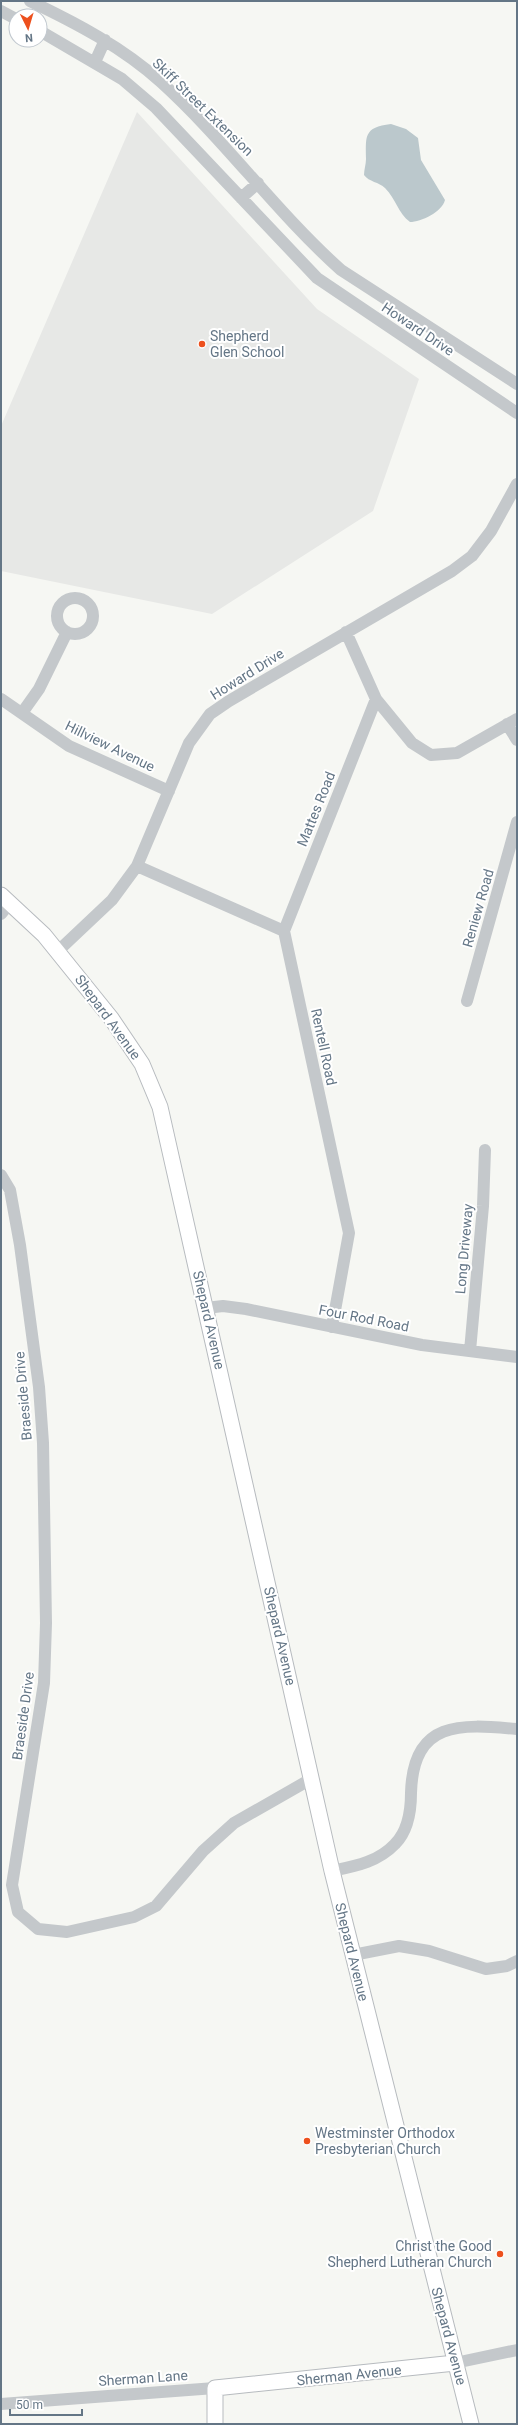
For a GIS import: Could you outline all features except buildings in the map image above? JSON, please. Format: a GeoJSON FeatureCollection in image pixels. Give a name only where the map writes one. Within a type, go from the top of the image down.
{"type":"FeatureCollection","features":[{"type":"Feature","properties":{"kind":"main road","name":"Shepard Avenue"},"geometry":{"type":"LineString","coordinates":[[4,904],[58,951],[127,1040],[152,1084],[168,1138],[332,1872],[455,2363],[472,2424]]}},
{"type":"Feature","properties":{"kind":"main road","name":"Sherman Avenue"},"geometry":{"type":"LineString","coordinates":[[215,2388],[455,2363]]}},
{"type":"Feature","properties":{"kind":"main road"},"geometry":{"type":"LineString","coordinates":[[215,2388],[215,2424]]}},
{"type":"Feature","properties":{"kind":"street","name":"Skiff Street Extension"},"geometry":{"type":"LineString","coordinates":[[30,1],[105,40],[160,81],[321,252]]}},
{"type":"Feature","properties":{"kind":"street"},"geometry":{"type":"LineString","coordinates":[[48,36],[122,79],[156,108],[304,267],[321,252]]}},
{"type":"Feature","properties":{"kind":"street"},"geometry":{"type":"LineString","coordinates":[[95,62],[105,40]]}},
{"type":"Feature","properties":{"kind":"street"},"geometry":{"type":"LineString","coordinates":[[241,198],[258,184]]}},
{"type":"Feature","properties":{"kind":"street","name":"Howard Drive"},"geometry":{"type":"LineString","coordinates":[[321,252],[362,284],[517,384]]}},
{"type":"Feature","properties":{"kind":"street","name":"Howard Drive"},"geometry":{"type":"LineString","coordinates":[[304,267],[332,290],[517,413]]}},
{"type":"Feature","properties":{"kind":"street","name":"Howard Drive"},"geometry":{"type":"LineString","coordinates":[[58,951],[112,900],[137,866],[189,743],[210,714],[229,701],[445,575],[472,556],[491,531],[517,484]]}},
{"type":"Feature","properties":{"kind":"street"},"geometry":{"type":"LineString","coordinates":[[22,713],[39,689],[67,632]]}},
{"type":"Feature","properties":{"kind":"street"},"geometry":{"type":"LineString","coordinates":[[346,632],[376,699],[412,742],[431,755],[457,753],[512,721],[517,740]]}},
{"type":"Feature","properties":{"kind":"street","name":"Hillview Avenue"},"geometry":{"type":"LineString","coordinates":[[1,699],[69,746],[169,791]]}},
{"type":"Feature","properties":{"kind":"street","name":"Mattes Road"},"geometry":{"type":"LineString","coordinates":[[284,931],[376,699]]}},
{"type":"Feature","properties":{"kind":"street","name":"Reniew Road"},"geometry":{"type":"LineString","coordinates":[[467,1001],[515,837],[517,822]]}},
{"type":"Feature","properties":{"kind":"street"},"geometry":{"type":"LineString","coordinates":[[137,866],[284,931]]}},
{"type":"Feature","properties":{"kind":"street","name":"Rentell Road"},"geometry":{"type":"LineString","coordinates":[[284,931],[349,1233],[332,1326]]}},
{"type":"Feature","properties":{"kind":"street","name":"Long Driveway"},"geometry":{"type":"LineString","coordinates":[[470,1351],[483,1206],[485,1150]]}},
{"type":"Feature","properties":{"kind":"street","name":"Braeside Drive"},"geometry":{"type":"LineString","coordinates":[[1,1175],[10,1190],[20,1245],[39,1386],[43,1443],[46,1623],[44,1683],[12,1885],[18,1912],[38,1929],[66,1932],[134,1917],[156,1906],[203,1851],[234,1823],[312,1779]]}},
{"type":"Feature","properties":{"kind":"street","name":"Four Rod Road"},"geometry":{"type":"LineString","coordinates":[[206,1308],[223,1306],[238,1308],[422,1345],[517,1357]]}},
{"type":"Feature","properties":{"kind":"street"},"geometry":{"type":"LineString","coordinates":[[332,1872],[364,1865],[382,1855],[396,1843],[405,1828],[412,1809],[413,1770],[420,1752],[430,1740],[444,1731],[457,1726],[473,1725],[517,1728]]}},
{"type":"Feature","properties":{"kind":"street"},"geometry":{"type":"LineString","coordinates":[[353,1955],[399,1946],[429,1950],[486,1969],[517,1962]]}},
{"type":"Feature","properties":{"kind":"street","name":"Sherman Avenue"},"geometry":{"type":"LineString","coordinates":[[455,2363],[517,2350]]}},
{"type":"Feature","properties":{"kind":"street","name":"Sherman Lane"},"geometry":{"type":"LineString","coordinates":[[1,2404],[215,2388]]}},
{"type":"Feature","properties":{"kind":"shaded area","name":"Shepherd Glen School"},"geometry":{"type":"Polygon","coordinates":[[[137,112],[317,309],[419,379],[373,511],[212,614],[1,571],[1,426],[137,112]]]}},
{"type":"Feature","properties":{"kind":"shaded area"},"geometry":{"type":"Polygon","coordinates":[[[391,124],[406,129],[418,138],[421,160],[445,200],[436,212],[415,222],[410,222],[406,218],[385,188],[364,175],[368,134],[375,128],[382,125],[391,124]]]}},
{"type":"Feature","properties":{"kind":"place","name":"Shepherd Glen School"},"geometry":{"type":"Point","coordinates":[202,344]}},
{"type":"Feature","properties":{"kind":"place","name":"Westminster Orthodox Presbyterian Church"},"geometry":{"type":"Point","coordinates":[307,2141]}},
{"type":"Feature","properties":{"kind":"place","name":"Christ the Good Shepherd Lutheran Church"},"geometry":{"type":"Point","coordinates":[500,2254]}}]}
